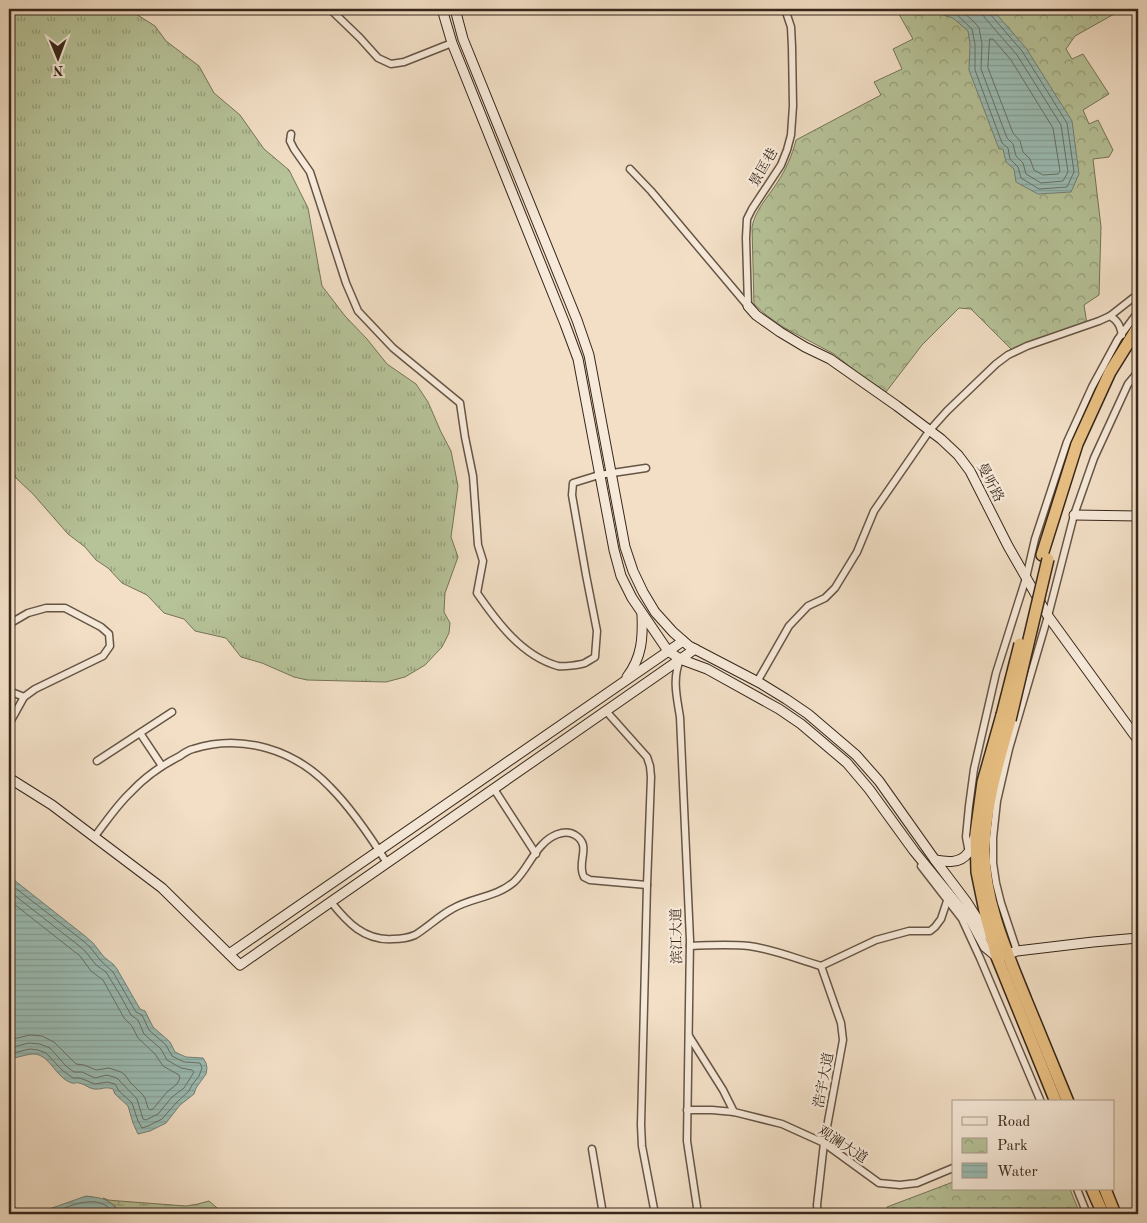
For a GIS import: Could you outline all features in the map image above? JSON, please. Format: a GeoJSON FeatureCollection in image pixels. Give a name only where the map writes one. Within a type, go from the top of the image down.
{"type":"FeatureCollection","features":[{"type":"Feature","properties":{"kind":"highway"},"geometry":{"type":"LineString","coordinates":[[1055,1100],[1029,1034],[992,906],[985,871],[985,829],[1006,717],[1045,557],[1077,444],[1110,372],[1138,327]]}},
{"type":"Feature","properties":{"kind":"highway"},"geometry":{"type":"LineString","coordinates":[[1045,557],[1085,442],[1113,380],[1138,340]]}},
{"type":"Feature","properties":{"kind":"highway"},"geometry":{"type":"LineString","coordinates":[[1006,717],[983,782],[976,833],[977,872],[992,938],[1007,954],[1067,1100]]}},
{"type":"Feature","properties":{"kind":"highway"},"geometry":{"type":"LineString","coordinates":[[1092,1190],[1102,1214]]}},
{"type":"Feature","properties":{"kind":"highway"},"geometry":{"type":"LineString","coordinates":[[1104,1190],[1115,1214]]}},
{"type":"Feature","properties":{"kind":"street"},"geometry":{"type":"LineString","coordinates":[[330,9],[378,58],[391,64],[404,62],[452,43]]}},
{"type":"Feature","properties":{"kind":"street"},"geometry":{"type":"LineString","coordinates":[[442,9],[452,43],[566,324],[578,359],[599,475],[621,576],[632,598],[668,651],[680,659],[707,669],[754,694],[801,724],[847,763],[869,789],[914,851],[971,921],[985,947],[1007,954],[1092,942],[1138,938]]}},
{"type":"Feature","properties":{"kind":"street"},"geometry":{"type":"LineString","coordinates":[[455,9],[463,39],[573,310],[589,355],[626,547],[633,571],[643,592],[655,612],[689,646],[757,682],[808,714],[850,749],[879,781],[934,860],[966,901],[985,931],[992,938]]}},
{"type":"Feature","properties":{"kind":"street","name":"景匡巷"},"geometry":{"type":"LineString","coordinates":[[748,306],[747,219],[752,208],[781,164],[791,135],[793,106],[792,48],[791,27],[786,9]]}},
{"type":"Feature","properties":{"kind":"street"},"geometry":{"type":"LineString","coordinates":[[291,134],[290,141],[294,149],[310,172],[346,283],[358,312],[393,348],[460,403],[473,476],[478,545],[483,561],[477,593],[515,640],[535,656],[560,666],[584,663],[595,657],[597,632],[572,495],[573,483],[599,475],[646,468]]}},
{"type":"Feature","properties":{"kind":"street"},"geometry":{"type":"LineString","coordinates":[[630,169],[748,306]]}},
{"type":"Feature","properties":{"kind":"street"},"geometry":{"type":"LineString","coordinates":[[757,682],[789,626],[808,606],[825,598],[834,588],[857,552],[874,511],[930,430],[942,416],[972,386],[1008,355],[1027,346],[1086,327],[1110,316],[1138,294]]}},
{"type":"Feature","properties":{"kind":"street","name":"曼听路"},"geometry":{"type":"LineString","coordinates":[[748,306],[770,326],[830,359],[930,430],[965,463],[1048,616],[1138,740]]}},
{"type":"Feature","properties":{"kind":"street"},"geometry":{"type":"LineString","coordinates":[[969,853],[966,837],[974,769],[996,673],[1026,578],[1035,539],[1068,442],[1092,387],[1122,334],[1138,312]]}},
{"type":"Feature","properties":{"kind":"street"},"geometry":{"type":"LineString","coordinates":[[1110,316],[1116,320],[1122,334]]}},
{"type":"Feature","properties":{"kind":"street"},"geometry":{"type":"LineString","coordinates":[[1007,954],[1001,904],[996,883],[993,838],[998,801],[1009,749],[1048,616],[1074,515],[1094,458],[1128,384],[1138,372]]}},
{"type":"Feature","properties":{"kind":"street"},"geometry":{"type":"LineString","coordinates":[[1074,515],[1138,516]]}},
{"type":"Feature","properties":{"kind":"street"},"geometry":{"type":"LineString","coordinates":[[9,624],[28,613],[46,608],[65,608],[101,627],[108,634],[110,646],[103,656],[35,689],[24,697],[9,724]]}},
{"type":"Feature","properties":{"kind":"street"},"geometry":{"type":"LineString","coordinates":[[624,682],[633,670],[642,641],[642,613]]}},
{"type":"Feature","properties":{"kind":"street"},"geometry":{"type":"LineString","coordinates":[[229,954],[683,641]]}},
{"type":"Feature","properties":{"kind":"street"},"geometry":{"type":"LineString","coordinates":[[9,778],[52,805],[162,888],[240,964],[695,649]]}},
{"type":"Feature","properties":{"kind":"street","name":"滨江大道"},"geometry":{"type":"LineString","coordinates":[[680,659],[674,682],[680,717],[690,946],[687,1141],[698,1214]]}},
{"type":"Feature","properties":{"kind":"street"},"geometry":{"type":"LineString","coordinates":[[9,691],[24,697]]}},
{"type":"Feature","properties":{"kind":"street"},"geometry":{"type":"LineString","coordinates":[[606,711],[640,747],[648,757],[650,766],[641,1125],[642,1146],[655,1214]]}},
{"type":"Feature","properties":{"kind":"street"},"geometry":{"type":"LineString","coordinates":[[98,761],[172,712]]}},
{"type":"Feature","properties":{"kind":"street"},"geometry":{"type":"LineString","coordinates":[[140,733],[162,766]]}},
{"type":"Feature","properties":{"kind":"street"},"geometry":{"type":"LineString","coordinates":[[95,836],[130,792],[162,766],[192,749],[222,742],[247,743],[274,750],[302,764],[328,785],[348,808],[387,863]]}},
{"type":"Feature","properties":{"kind":"street"},"geometry":{"type":"LineString","coordinates":[[494,789],[536,854]]}},
{"type":"Feature","properties":{"kind":"street"},"geometry":{"type":"LineString","coordinates":[[890,818],[900,811]]}},
{"type":"Feature","properties":{"kind":"street"},"geometry":{"type":"LineString","coordinates":[[331,902],[356,929],[371,936],[385,940],[414,936],[453,908],[501,891],[515,881],[542,845],[550,838],[560,833],[569,832],[581,840],[584,850],[582,869],[584,877],[590,880],[647,885]]}},
{"type":"Feature","properties":{"kind":"street"},"geometry":{"type":"LineString","coordinates":[[934,860],[952,862],[963,858],[969,853],[976,833]]}},
{"type":"Feature","properties":{"kind":"street"},"geometry":{"type":"LineString","coordinates":[[914,851],[916,860],[962,919],[1040,1100]]}},
{"type":"Feature","properties":{"kind":"street"},"geometry":{"type":"LineString","coordinates":[[690,946],[750,946],[821,966],[876,940],[909,931],[930,931],[941,919],[947,901]]}},
{"type":"Feature","properties":{"kind":"street","name":"浩宇大道"},"geometry":{"type":"LineString","coordinates":[[818,1214],[817,1205],[824,1143],[843,1040],[840,1023],[821,966]]}},
{"type":"Feature","properties":{"kind":"street"},"geometry":{"type":"LineString","coordinates":[[1014,1039],[1029,1034]]}},
{"type":"Feature","properties":{"kind":"street"},"geometry":{"type":"LineString","coordinates":[[688,1035],[723,1090],[734,1112]]}},
{"type":"Feature","properties":{"kind":"street","name":"观澜大道"},"geometry":{"type":"LineString","coordinates":[[687,1110],[734,1112],[782,1124],[824,1143],[879,1183],[900,1185],[917,1183],[952,1168]]}},
{"type":"Feature","properties":{"kind":"street"},"geometry":{"type":"LineString","coordinates":[[592,1148],[602,1214]]}},
{"type":"Feature","properties":{"kind":"street"},"geometry":{"type":"LineString","coordinates":[[1077,1190],[1087,1214]]}},
{"type":"Feature","properties":{"kind":"green space"},"geometry":{"type":"Polygon","coordinates":[[[9,9],[128,9],[155,26],[166,41],[199,66],[214,93],[240,115],[264,149],[289,170],[308,208],[322,286],[345,316],[387,364],[416,384],[428,402],[451,451],[458,486],[451,537],[458,557],[445,593],[444,612],[450,623],[449,633],[442,647],[425,665],[405,677],[386,682],[307,680],[241,657],[226,638],[195,631],[184,619],[164,613],[147,595],[122,583],[108,568],[96,560],[85,547],[68,534],[33,494],[16,478],[9,452],[9,9]]]}},
{"type":"Feature","properties":{"kind":"green space"},"geometry":{"type":"Polygon","coordinates":[[[896,9],[1116,9],[1116,13],[1075,36],[1066,49],[1072,59],[1083,54],[1109,94],[1083,110],[1089,124],[1098,120],[1113,150],[1109,157],[1093,159],[1101,227],[1099,295],[1084,305],[1087,324],[1012,350],[971,309],[959,308],[922,345],[886,392],[834,354],[783,327],[754,304],[752,227],[759,209],[786,167],[796,140],[881,95],[874,82],[902,69],[893,49],[913,39],[896,9]]]}},
{"type":"Feature","properties":{"kind":"green space"},"geometry":{"type":"Polygon","coordinates":[[[952,1182],[952,1190],[1070,1190],[1080,1214],[890,1214],[887,1207],[952,1182]]]}},
{"type":"Feature","properties":{"kind":"green space"},"geometry":{"type":"Polygon","coordinates":[[[103,1198],[108,1200],[186,1206],[209,1201],[224,1214],[120,1214],[114,1205],[103,1198]]]}},
{"type":"Feature","properties":{"kind":"water"},"geometry":{"type":"Polygon","coordinates":[[[931,9],[992,9],[1026,48],[1072,121],[1079,174],[1071,192],[1038,194],[1016,182],[1014,169],[1006,162],[1003,149],[999,149],[969,70],[970,44],[968,31],[953,18],[934,12],[931,9]]]}},
{"type":"Feature","properties":{"kind":"water"},"geometry":{"type":"Polygon","coordinates":[[[9,876],[85,936],[113,964],[140,1009],[145,1011],[153,1027],[170,1042],[175,1052],[186,1057],[203,1058],[207,1068],[206,1074],[194,1094],[180,1105],[166,1123],[150,1131],[138,1134],[128,1106],[115,1094],[113,1089],[94,1089],[72,1083],[61,1076],[48,1061],[38,1055],[32,1054],[9,1059],[9,876]]]}},
{"type":"Feature","properties":{"kind":"water"},"geometry":{"type":"Polygon","coordinates":[[[86,1196],[106,1200],[120,1214],[9,1214],[9,1204],[16,1208],[38,1213],[86,1196]]]}}]}
